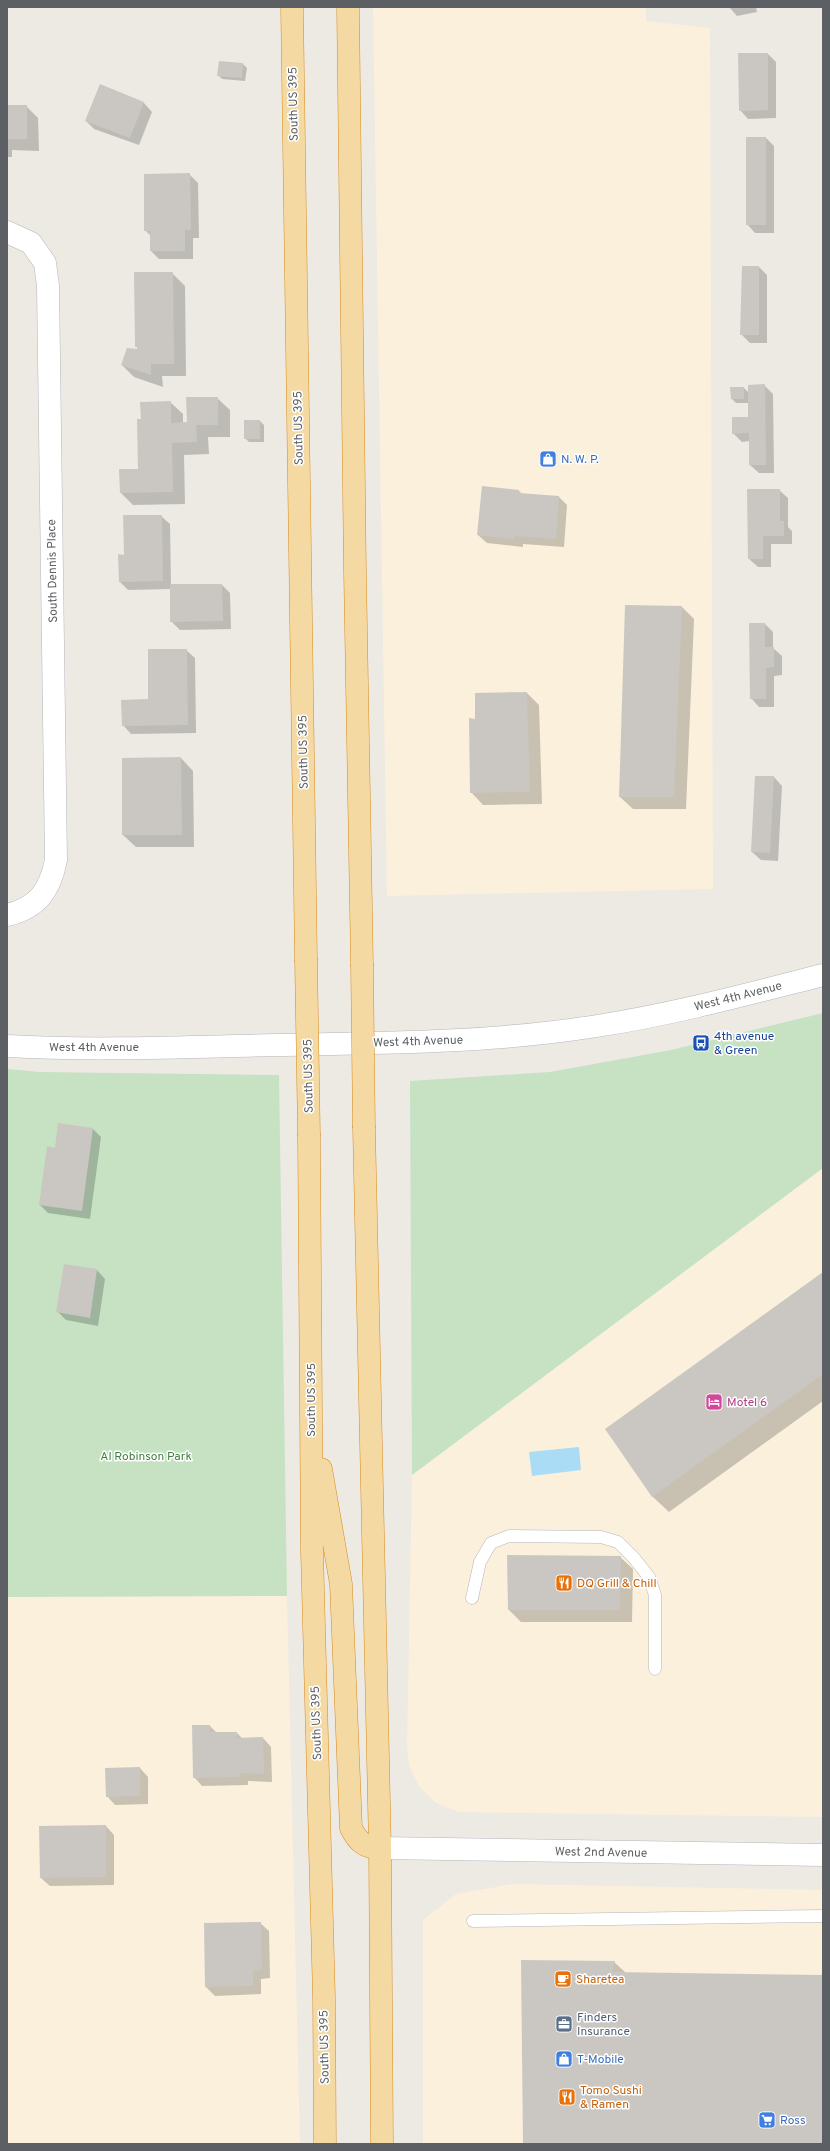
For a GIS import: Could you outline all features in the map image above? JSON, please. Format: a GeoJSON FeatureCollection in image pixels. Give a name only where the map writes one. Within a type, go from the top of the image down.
{"type":"FeatureCollection","features":[{"type":"Feature","properties":{"kind":"highway","name":"South US 395"},"geometry":{"type":"LineString","coordinates":[[292,7],[310,1136],[313,1589],[324,1997],[325,2144]]}},
{"type":"Feature","properties":{"kind":"highway"},"geometry":{"type":"LineString","coordinates":[[350,10],[355,572],[364,1128],[380,1848],[382,2144]]}},
{"type":"Feature","properties":{"kind":"highway"},"geometry":{"type":"LineString","coordinates":[[311,1417],[334,1537],[341,1584],[351,1828],[361,1843],[371,1848],[380,1848]]}},
{"type":"Feature","properties":{"kind":"street","name":"South Dennis Place"},"geometry":{"type":"LineString","coordinates":[[7,232],[31,243],[45,263],[48,286],[56,860],[52,880],[39,899],[23,912],[7,916]]}},
{"type":"Feature","properties":{"kind":"street","name":"West 4th Avenue"},"geometry":{"type":"LineString","coordinates":[[7,1046],[38,1048],[209,1046],[490,1039],[598,1026],[653,1016],[823,975]]}},
{"type":"Feature","properties":{"kind":"street","name":"West 2nd Avenue"},"geometry":{"type":"LineString","coordinates":[[380,1848],[823,1855]]}},
{"type":"Feature","properties":{"kind":"lane"},"geometry":{"type":"LineString","coordinates":[[472,1598],[480,1562],[491,1543],[509,1536],[601,1537],[618,1542],[634,1558],[649,1577],[655,1595],[655,1669]]}},
{"type":"Feature","properties":{"kind":"lane"},"geometry":{"type":"LineString","coordinates":[[473,1921],[823,1916]]}},
{"type":"Feature","properties":{"kind":"shaded area"},"geometry":{"type":"Polygon","coordinates":[[[373,7],[646,7],[646,21],[710,28],[713,889],[387,896],[373,7]]]}},
{"type":"Feature","properties":{"kind":"shaded area"},"geometry":{"type":"Polygon","coordinates":[[[823,1168],[823,1817],[458,1812],[436,1803],[419,1786],[409,1766],[407,1746],[412,1475],[823,1168]]]}},
{"type":"Feature","properties":{"kind":"shaded area"},"geometry":{"type":"Polygon","coordinates":[[[287,1596],[300,2144],[7,2144],[7,1597],[287,1596]]]}},
{"type":"Feature","properties":{"kind":"shaded area"},"geometry":{"type":"Polygon","coordinates":[[[513,1884],[823,1890],[823,2144],[423,2144],[423,1920],[456,1894],[513,1884]]]}},
{"type":"Feature","properties":{"kind":"green space"},"geometry":{"type":"Polygon","coordinates":[[[823,1013],[823,1168],[412,1475],[410,1081],[550,1072],[671,1050],[823,1013]]]}},
{"type":"Feature","properties":{"kind":"green space","name":"Al Robinson Park"},"geometry":{"type":"Polygon","coordinates":[[[7,1069],[40,1072],[279,1075],[287,1596],[7,1597],[7,1069]]]}},
{"type":"Feature","properties":{"kind":"water"},"geometry":{"type":"Polygon","coordinates":[[[579,1447],[581,1470],[532,1476],[529,1452],[579,1447]]]}},
{"type":"Feature","properties":{"kind":"building"},"geometry":{"type":"Polygon","coordinates":[[[738,53],[768,53],[768,110],[739,111],[738,53]]]}},
{"type":"Feature","properties":{"kind":"building"},"geometry":{"type":"Polygon","coordinates":[[[219,61],[243,63],[242,78],[217,76],[219,61]]]}},
{"type":"Feature","properties":{"kind":"building"},"geometry":{"type":"Polygon","coordinates":[[[100,84],[144,102],[130,138],[85,121],[100,84]]]}},
{"type":"Feature","properties":{"kind":"building"},"geometry":{"type":"Polygon","coordinates":[[[7,105],[27,105],[27,139],[7,139],[7,105]]]}},
{"type":"Feature","properties":{"kind":"building"},"geometry":{"type":"Polygon","coordinates":[[[746,137],[766,137],[766,225],[746,225],[746,137]]]}},
{"type":"Feature","properties":{"kind":"building"},"geometry":{"type":"Polygon","coordinates":[[[190,173],[191,230],[185,230],[185,251],[150,251],[150,231],[144,231],[144,174],[190,173]]]}},
{"type":"Feature","properties":{"kind":"building"},"geometry":{"type":"Polygon","coordinates":[[[742,266],[759,266],[759,335],[740,335],[742,266]]]}},
{"type":"Feature","properties":{"kind":"building"},"geometry":{"type":"Polygon","coordinates":[[[134,272],[173,272],[174,364],[151,364],[151,375],[121,365],[127,348],[137,349],[138,347],[135,347],[134,272]]]}},
{"type":"Feature","properties":{"kind":"building"},"geometry":{"type":"Polygon","coordinates":[[[765,384],[766,465],[749,465],[749,433],[732,434],[732,417],[748,417],[748,385],[765,384]]]}},
{"type":"Feature","properties":{"kind":"building"},"geometry":{"type":"Polygon","coordinates":[[[730,387],[744,387],[744,399],[731,399],[730,387]]]}},
{"type":"Feature","properties":{"kind":"building"},"geometry":{"type":"Polygon","coordinates":[[[186,397],[218,397],[218,425],[196,425],[197,442],[172,443],[173,492],[120,493],[119,469],[138,469],[137,419],[141,419],[140,402],[171,401],[171,423],[187,422],[186,397]]]}},
{"type":"Feature","properties":{"kind":"building"},"geometry":{"type":"Polygon","coordinates":[[[244,420],[260,420],[260,439],[244,439],[244,420]]]}},
{"type":"Feature","properties":{"kind":"building"},"geometry":{"type":"Polygon","coordinates":[[[482,486],[519,490],[519,493],[559,496],[556,539],[515,536],[515,539],[477,535],[482,486]]]}},
{"type":"Feature","properties":{"kind":"building"},"geometry":{"type":"Polygon","coordinates":[[[747,489],[780,489],[780,521],[784,521],[784,536],[763,536],[763,559],[748,559],[747,489]]]}},
{"type":"Feature","properties":{"kind":"building"},"geometry":{"type":"Polygon","coordinates":[[[123,515],[162,515],[163,581],[119,582],[118,554],[124,555],[123,515]]]}},
{"type":"Feature","properties":{"kind":"building"},"geometry":{"type":"Polygon","coordinates":[[[170,584],[222,584],[223,621],[170,622],[170,584]]]}},
{"type":"Feature","properties":{"kind":"building"},"geometry":{"type":"Polygon","coordinates":[[[625,605],[682,606],[674,797],[619,797],[625,605]]]}},
{"type":"Feature","properties":{"kind":"building"},"geometry":{"type":"Polygon","coordinates":[[[749,623],[765,623],[765,647],[774,647],[774,667],[766,668],[766,699],[750,699],[749,623]]]}},
{"type":"Feature","properties":{"kind":"building"},"geometry":{"type":"Polygon","coordinates":[[[148,649],[187,649],[188,725],[122,726],[121,700],[148,699],[148,649]]]}},
{"type":"Feature","properties":{"kind":"building"},"geometry":{"type":"Polygon","coordinates":[[[527,692],[530,792],[470,793],[469,718],[475,719],[475,693],[527,692]]]}},
{"type":"Feature","properties":{"kind":"building"},"geometry":{"type":"Polygon","coordinates":[[[181,757],[182,835],[122,835],[122,758],[181,757]]]}},
{"type":"Feature","properties":{"kind":"building"},"geometry":{"type":"Polygon","coordinates":[[[755,776],[774,776],[770,853],[751,852],[755,776]]]}},
{"type":"Feature","properties":{"kind":"building"},"geometry":{"type":"Polygon","coordinates":[[[58,1123],[93,1128],[82,1211],[39,1205],[47,1146],[55,1148],[58,1123]]]}},
{"type":"Feature","properties":{"kind":"building"},"geometry":{"type":"Polygon","coordinates":[[[64,1264],[97,1269],[90,1318],[56,1312],[64,1264]]]}},
{"type":"Feature","properties":{"kind":"building","name":"Motel 6"},"geometry":{"type":"Polygon","coordinates":[[[823,1272],[823,1374],[652,1497],[605,1429],[823,1272]]]}},
{"type":"Feature","properties":{"kind":"building","name":"DQ Grill & Chill"},"geometry":{"type":"Polygon","coordinates":[[[507,1555],[621,1556],[620,1610],[508,1610],[507,1555]]]}},
{"type":"Feature","properties":{"kind":"building"},"geometry":{"type":"Polygon","coordinates":[[[192,1725],[210,1725],[210,1732],[237,1732],[237,1738],[263,1737],[264,1774],[240,1773],[240,1777],[193,1778],[192,1725]]]}},
{"type":"Feature","properties":{"kind":"building"},"geometry":{"type":"Polygon","coordinates":[[[140,1767],[140,1796],[106,1797],[105,1768],[140,1767]]]}},
{"type":"Feature","properties":{"kind":"building"},"geometry":{"type":"Polygon","coordinates":[[[106,1825],[106,1877],[40,1878],[39,1826],[106,1825]]]}},
{"type":"Feature","properties":{"kind":"building"},"geometry":{"type":"Polygon","coordinates":[[[261,1922],[262,1970],[253,1971],[253,1986],[205,1987],[204,1923],[261,1922]]]}},
{"type":"Feature","properties":{"kind":"building"},"geometry":{"type":"Polygon","coordinates":[[[521,1960],[615,1961],[612,1972],[823,1975],[823,2144],[523,2144],[521,1960]]]}},
{"type":"Feature","properties":{"kind":"place","name":"N. W. P."},"geometry":{"type":"Point","coordinates":[548,459]}},
{"type":"Feature","properties":{"kind":"place","name":"4th avenue & Green"},"geometry":{"type":"Point","coordinates":[701,1043]}},
{"type":"Feature","properties":{"kind":"place","name":"Motel 6"},"geometry":{"type":"Point","coordinates":[714,1402]}},
{"type":"Feature","properties":{"kind":"place","name":"DQ Grill & Chill"},"geometry":{"type":"Point","coordinates":[564,1583]}},
{"type":"Feature","properties":{"kind":"place","name":"Sharetea"},"geometry":{"type":"Point","coordinates":[563,1979]}},
{"type":"Feature","properties":{"kind":"place","name":"Finders Insurance"},"geometry":{"type":"Point","coordinates":[564,2024]}},
{"type":"Feature","properties":{"kind":"place","name":"T-Mobile"},"geometry":{"type":"Point","coordinates":[564,2059]}},
{"type":"Feature","properties":{"kind":"place","name":"Tomo Sushi & Ramen"},"geometry":{"type":"Point","coordinates":[567,2097]}},
{"type":"Feature","properties":{"kind":"place","name":"Ross"},"geometry":{"type":"Point","coordinates":[767,2120]}}]}
